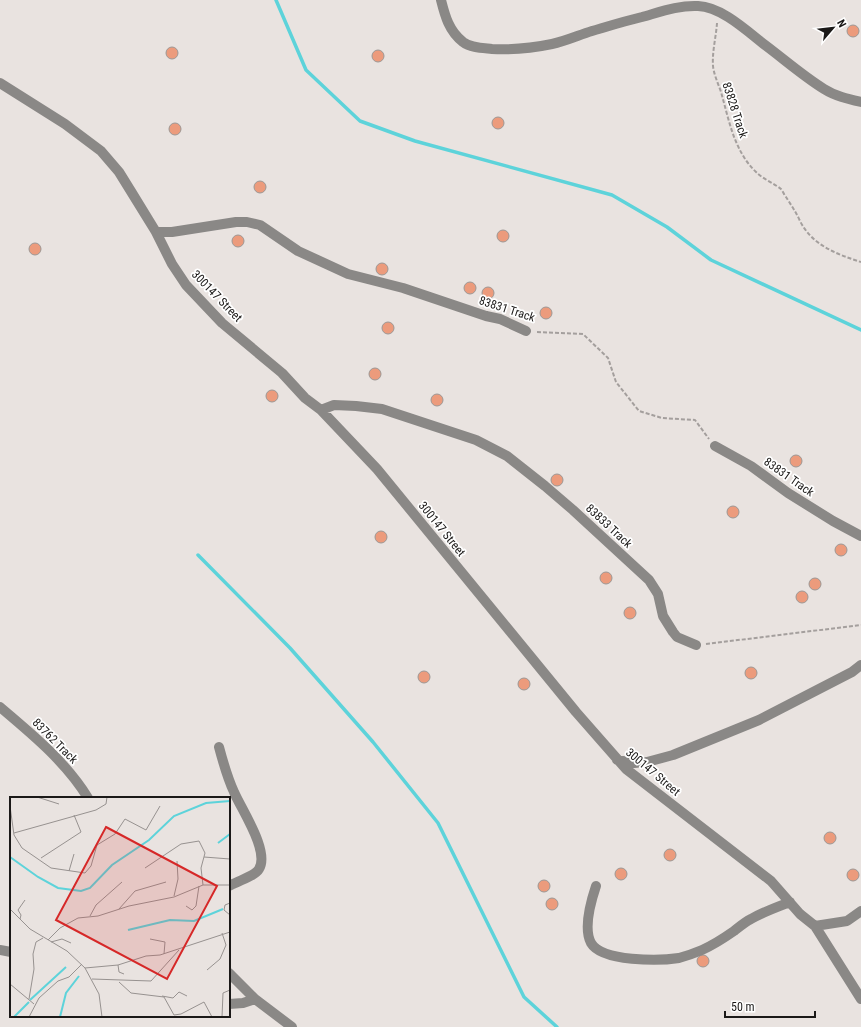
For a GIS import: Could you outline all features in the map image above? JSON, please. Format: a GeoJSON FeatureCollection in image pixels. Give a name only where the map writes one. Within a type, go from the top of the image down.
{"type":"FeatureCollection","features":[{"type":"Feature","properties":{"kind":"street"},"geometry":{"type":"LineString","coordinates":[[441,0],[445,18],[456,36],[464,43],[476,48],[497,49],[522,49],[552,44],[592,31],[680,7],[700,6],[730,18],[801,73],[825,89],[843,97],[861,102]]}},
{"type":"Feature","properties":{"kind":"street","name":"300147 Street"},"geometry":{"type":"LineString","coordinates":[[0,83],[65,124],[101,151],[119,172],[156,232],[172,264],[186,285],[222,323],[282,373],[305,398],[321,410],[377,469],[617,760],[626,769],[771,882],[800,914],[816,926],[861,999]]}},
{"type":"Feature","properties":{"kind":"street","name":"83831 Track"},"geometry":{"type":"LineString","coordinates":[[156,232],[172,232],[236,222],[247,222],[260,225],[298,251],[348,274],[402,288],[486,316],[500,319],[526,331]]}},
{"type":"Feature","properties":{"kind":"street","name":"83833 Track"},"geometry":{"type":"LineString","coordinates":[[321,410],[334,405],[382,409],[476,440],[507,456],[573,510],[649,580],[658,594],[663,616],[673,632],[677,637],[696,645]]}},
{"type":"Feature","properties":{"kind":"street","name":"83831 Track"},"geometry":{"type":"LineString","coordinates":[[715,446],[751,466],[788,493],[833,521],[861,536]]}},
{"type":"Feature","properties":{"kind":"street"},"geometry":{"type":"LineString","coordinates":[[617,760],[647,762],[673,755],[759,720],[852,672],[861,665]]}},
{"type":"Feature","properties":{"kind":"street","name":"83762 Track"},"geometry":{"type":"LineString","coordinates":[[0,707],[36,738],[80,785],[87,797]]}},
{"type":"Feature","properties":{"kind":"street"},"geometry":{"type":"LineString","coordinates":[[220,747],[225,770],[234,793],[252,826],[260,848],[261,858],[259,870],[255,874],[230,886]]}},
{"type":"Feature","properties":{"kind":"street"},"geometry":{"type":"LineString","coordinates":[[596,886],[589,908],[589,936],[592,943],[595,948],[602,952],[613,956],[635,959],[679,958],[702,950],[732,933],[749,919],[790,902]]}},
{"type":"Feature","properties":{"kind":"street"},"geometry":{"type":"LineString","coordinates":[[816,926],[847,921],[861,911]]}},
{"type":"Feature","properties":{"kind":"street"},"geometry":{"type":"LineString","coordinates":[[0,950],[10,952]]}},
{"type":"Feature","properties":{"kind":"street"},"geometry":{"type":"LineString","coordinates":[[230,975],[254,999],[292,1027]]}},
{"type":"Feature","properties":{"kind":"street"},"geometry":{"type":"LineString","coordinates":[[230,1004],[254,999]]}},
{"type":"Feature","properties":{"kind":"path","name":"83828 Track"},"geometry":{"type":"LineString","coordinates":[[715,11],[717,22],[713,65],[715,78],[720,90],[732,134],[741,153],[755,172],[768,182],[781,189],[806,231],[813,239],[823,247],[842,256],[861,262]]}},
{"type":"Feature","properties":{"kind":"path","name":"83831 Track"},"geometry":{"type":"LineString","coordinates":[[526,331],[583,334],[608,358],[616,382],[639,411],[662,418],[695,420],[715,446]]}},
{"type":"Feature","properties":{"kind":"path"},"geometry":{"type":"LineString","coordinates":[[696,645],[861,625]]}},
{"type":"Feature","properties":{"kind":"building"},"geometry":{"type":"Polygon","coordinates":[[[851,25],[855,25],[859,31],[855,37],[851,37],[847,33],[847,29],[851,25]]]}},
{"type":"Feature","properties":{"kind":"building"},"geometry":{"type":"Polygon","coordinates":[[[170,47],[174,47],[178,53],[174,59],[170,59],[166,55],[166,51],[170,47]]]}},
{"type":"Feature","properties":{"kind":"building"},"geometry":{"type":"Polygon","coordinates":[[[376,50],[380,50],[384,56],[380,62],[376,62],[372,58],[372,54],[376,50]]]}},
{"type":"Feature","properties":{"kind":"building"},"geometry":{"type":"Polygon","coordinates":[[[496,117],[500,117],[504,123],[500,129],[496,129],[492,125],[492,121],[496,117]]]}},
{"type":"Feature","properties":{"kind":"building"},"geometry":{"type":"Polygon","coordinates":[[[173,123],[177,123],[181,129],[177,135],[173,135],[169,131],[169,127],[173,123]]]}},
{"type":"Feature","properties":{"kind":"building"},"geometry":{"type":"Polygon","coordinates":[[[258,181],[262,181],[266,187],[262,193],[258,193],[254,189],[254,185],[258,181]]]}},
{"type":"Feature","properties":{"kind":"building"},"geometry":{"type":"Polygon","coordinates":[[[501,230],[505,230],[509,236],[505,242],[501,242],[497,238],[497,234],[501,230]]]}},
{"type":"Feature","properties":{"kind":"building"},"geometry":{"type":"Polygon","coordinates":[[[236,235],[240,235],[244,241],[240,247],[236,247],[232,243],[232,239],[236,235]]]}},
{"type":"Feature","properties":{"kind":"building"},"geometry":{"type":"Polygon","coordinates":[[[33,243],[37,243],[41,249],[37,255],[33,255],[29,251],[29,247],[33,243]]]}},
{"type":"Feature","properties":{"kind":"building"},"geometry":{"type":"Polygon","coordinates":[[[380,263],[384,263],[388,269],[384,275],[380,275],[376,271],[376,267],[380,263]]]}},
{"type":"Feature","properties":{"kind":"building"},"geometry":{"type":"Polygon","coordinates":[[[468,282],[472,282],[476,288],[472,294],[468,294],[464,290],[464,286],[468,282]]]}},
{"type":"Feature","properties":{"kind":"building"},"geometry":{"type":"Polygon","coordinates":[[[486,287],[490,287],[494,293],[490,299],[486,299],[482,295],[482,291],[486,287]]]}},
{"type":"Feature","properties":{"kind":"building"},"geometry":{"type":"Polygon","coordinates":[[[544,307],[548,307],[552,313],[548,319],[544,319],[540,315],[540,311],[544,307]]]}},
{"type":"Feature","properties":{"kind":"building"},"geometry":{"type":"Polygon","coordinates":[[[386,322],[390,322],[394,328],[390,334],[386,334],[382,330],[382,326],[386,322]]]}},
{"type":"Feature","properties":{"kind":"building"},"geometry":{"type":"Polygon","coordinates":[[[373,368],[377,368],[381,374],[377,380],[373,380],[369,376],[369,372],[373,368]]]}},
{"type":"Feature","properties":{"kind":"building"},"geometry":{"type":"Polygon","coordinates":[[[270,390],[274,390],[278,396],[274,402],[270,402],[266,398],[266,394],[270,390]]]}},
{"type":"Feature","properties":{"kind":"building"},"geometry":{"type":"Polygon","coordinates":[[[435,394],[439,394],[443,400],[439,406],[435,406],[431,402],[431,398],[435,394]]]}},
{"type":"Feature","properties":{"kind":"building"},"geometry":{"type":"Polygon","coordinates":[[[794,455],[798,455],[802,461],[798,467],[794,467],[790,463],[790,459],[794,455]]]}},
{"type":"Feature","properties":{"kind":"building"},"geometry":{"type":"Polygon","coordinates":[[[555,474],[559,474],[563,480],[559,486],[555,486],[551,482],[551,478],[555,474]]]}},
{"type":"Feature","properties":{"kind":"building"},"geometry":{"type":"Polygon","coordinates":[[[731,506],[735,506],[739,512],[735,518],[731,518],[727,514],[727,510],[731,506]]]}},
{"type":"Feature","properties":{"kind":"building"},"geometry":{"type":"Polygon","coordinates":[[[379,531],[383,531],[387,537],[383,543],[379,543],[375,539],[375,535],[379,531]]]}},
{"type":"Feature","properties":{"kind":"building"},"geometry":{"type":"Polygon","coordinates":[[[839,544],[843,544],[847,550],[843,556],[839,556],[835,552],[835,548],[839,544]]]}},
{"type":"Feature","properties":{"kind":"building"},"geometry":{"type":"Polygon","coordinates":[[[604,572],[608,572],[612,578],[608,584],[604,584],[600,580],[600,576],[604,572]]]}},
{"type":"Feature","properties":{"kind":"building"},"geometry":{"type":"Polygon","coordinates":[[[813,578],[817,578],[821,584],[817,590],[813,590],[809,586],[809,582],[813,578]]]}},
{"type":"Feature","properties":{"kind":"building"},"geometry":{"type":"Polygon","coordinates":[[[800,591],[804,591],[808,597],[804,603],[800,603],[796,599],[796,595],[800,591]]]}},
{"type":"Feature","properties":{"kind":"building"},"geometry":{"type":"Polygon","coordinates":[[[628,607],[632,607],[636,613],[632,619],[628,619],[624,615],[624,611],[628,607]]]}},
{"type":"Feature","properties":{"kind":"building"},"geometry":{"type":"Polygon","coordinates":[[[749,667],[753,667],[757,673],[753,679],[749,679],[745,675],[745,671],[749,667]]]}},
{"type":"Feature","properties":{"kind":"building"},"geometry":{"type":"Polygon","coordinates":[[[422,671],[426,671],[430,677],[426,683],[422,683],[418,679],[418,675],[422,671]]]}},
{"type":"Feature","properties":{"kind":"building"},"geometry":{"type":"Polygon","coordinates":[[[522,678],[526,678],[530,684],[526,690],[522,690],[518,686],[518,682],[522,678]]]}},
{"type":"Feature","properties":{"kind":"building"},"geometry":{"type":"Polygon","coordinates":[[[828,832],[832,832],[836,838],[832,844],[828,844],[824,840],[824,836],[828,832]]]}},
{"type":"Feature","properties":{"kind":"building"},"geometry":{"type":"Polygon","coordinates":[[[668,849],[672,849],[676,855],[672,861],[668,861],[664,857],[664,853],[668,849]]]}},
{"type":"Feature","properties":{"kind":"building"},"geometry":{"type":"Polygon","coordinates":[[[619,868],[623,868],[627,874],[623,880],[619,880],[615,876],[615,872],[619,868]]]}},
{"type":"Feature","properties":{"kind":"building"},"geometry":{"type":"Polygon","coordinates":[[[851,869],[855,869],[859,875],[855,881],[851,881],[847,877],[847,873],[851,869]]]}},
{"type":"Feature","properties":{"kind":"building"},"geometry":{"type":"Polygon","coordinates":[[[542,880],[546,880],[550,886],[546,892],[542,892],[538,888],[538,884],[542,880]]]}},
{"type":"Feature","properties":{"kind":"building"},"geometry":{"type":"Polygon","coordinates":[[[550,898],[554,898],[558,904],[554,910],[550,910],[546,906],[546,902],[550,898]]]}},
{"type":"Feature","properties":{"kind":"building"},"geometry":{"type":"Polygon","coordinates":[[[703,955],[707,957],[709,961],[707,965],[703,967],[699,965],[697,961],[699,957],[703,955]]]}},
{"type":"Feature","properties":{"kind":"waterway"},"geometry":{"type":"LineString","coordinates":[[276,0],[306,70],[360,121],[415,141],[612,195],[667,227],[711,260],[861,330]]}},
{"type":"Feature","properties":{"kind":"waterway"},"geometry":{"type":"LineString","coordinates":[[198,555],[290,648],[373,742],[438,823],[524,997],[557,1027]]}}]}
